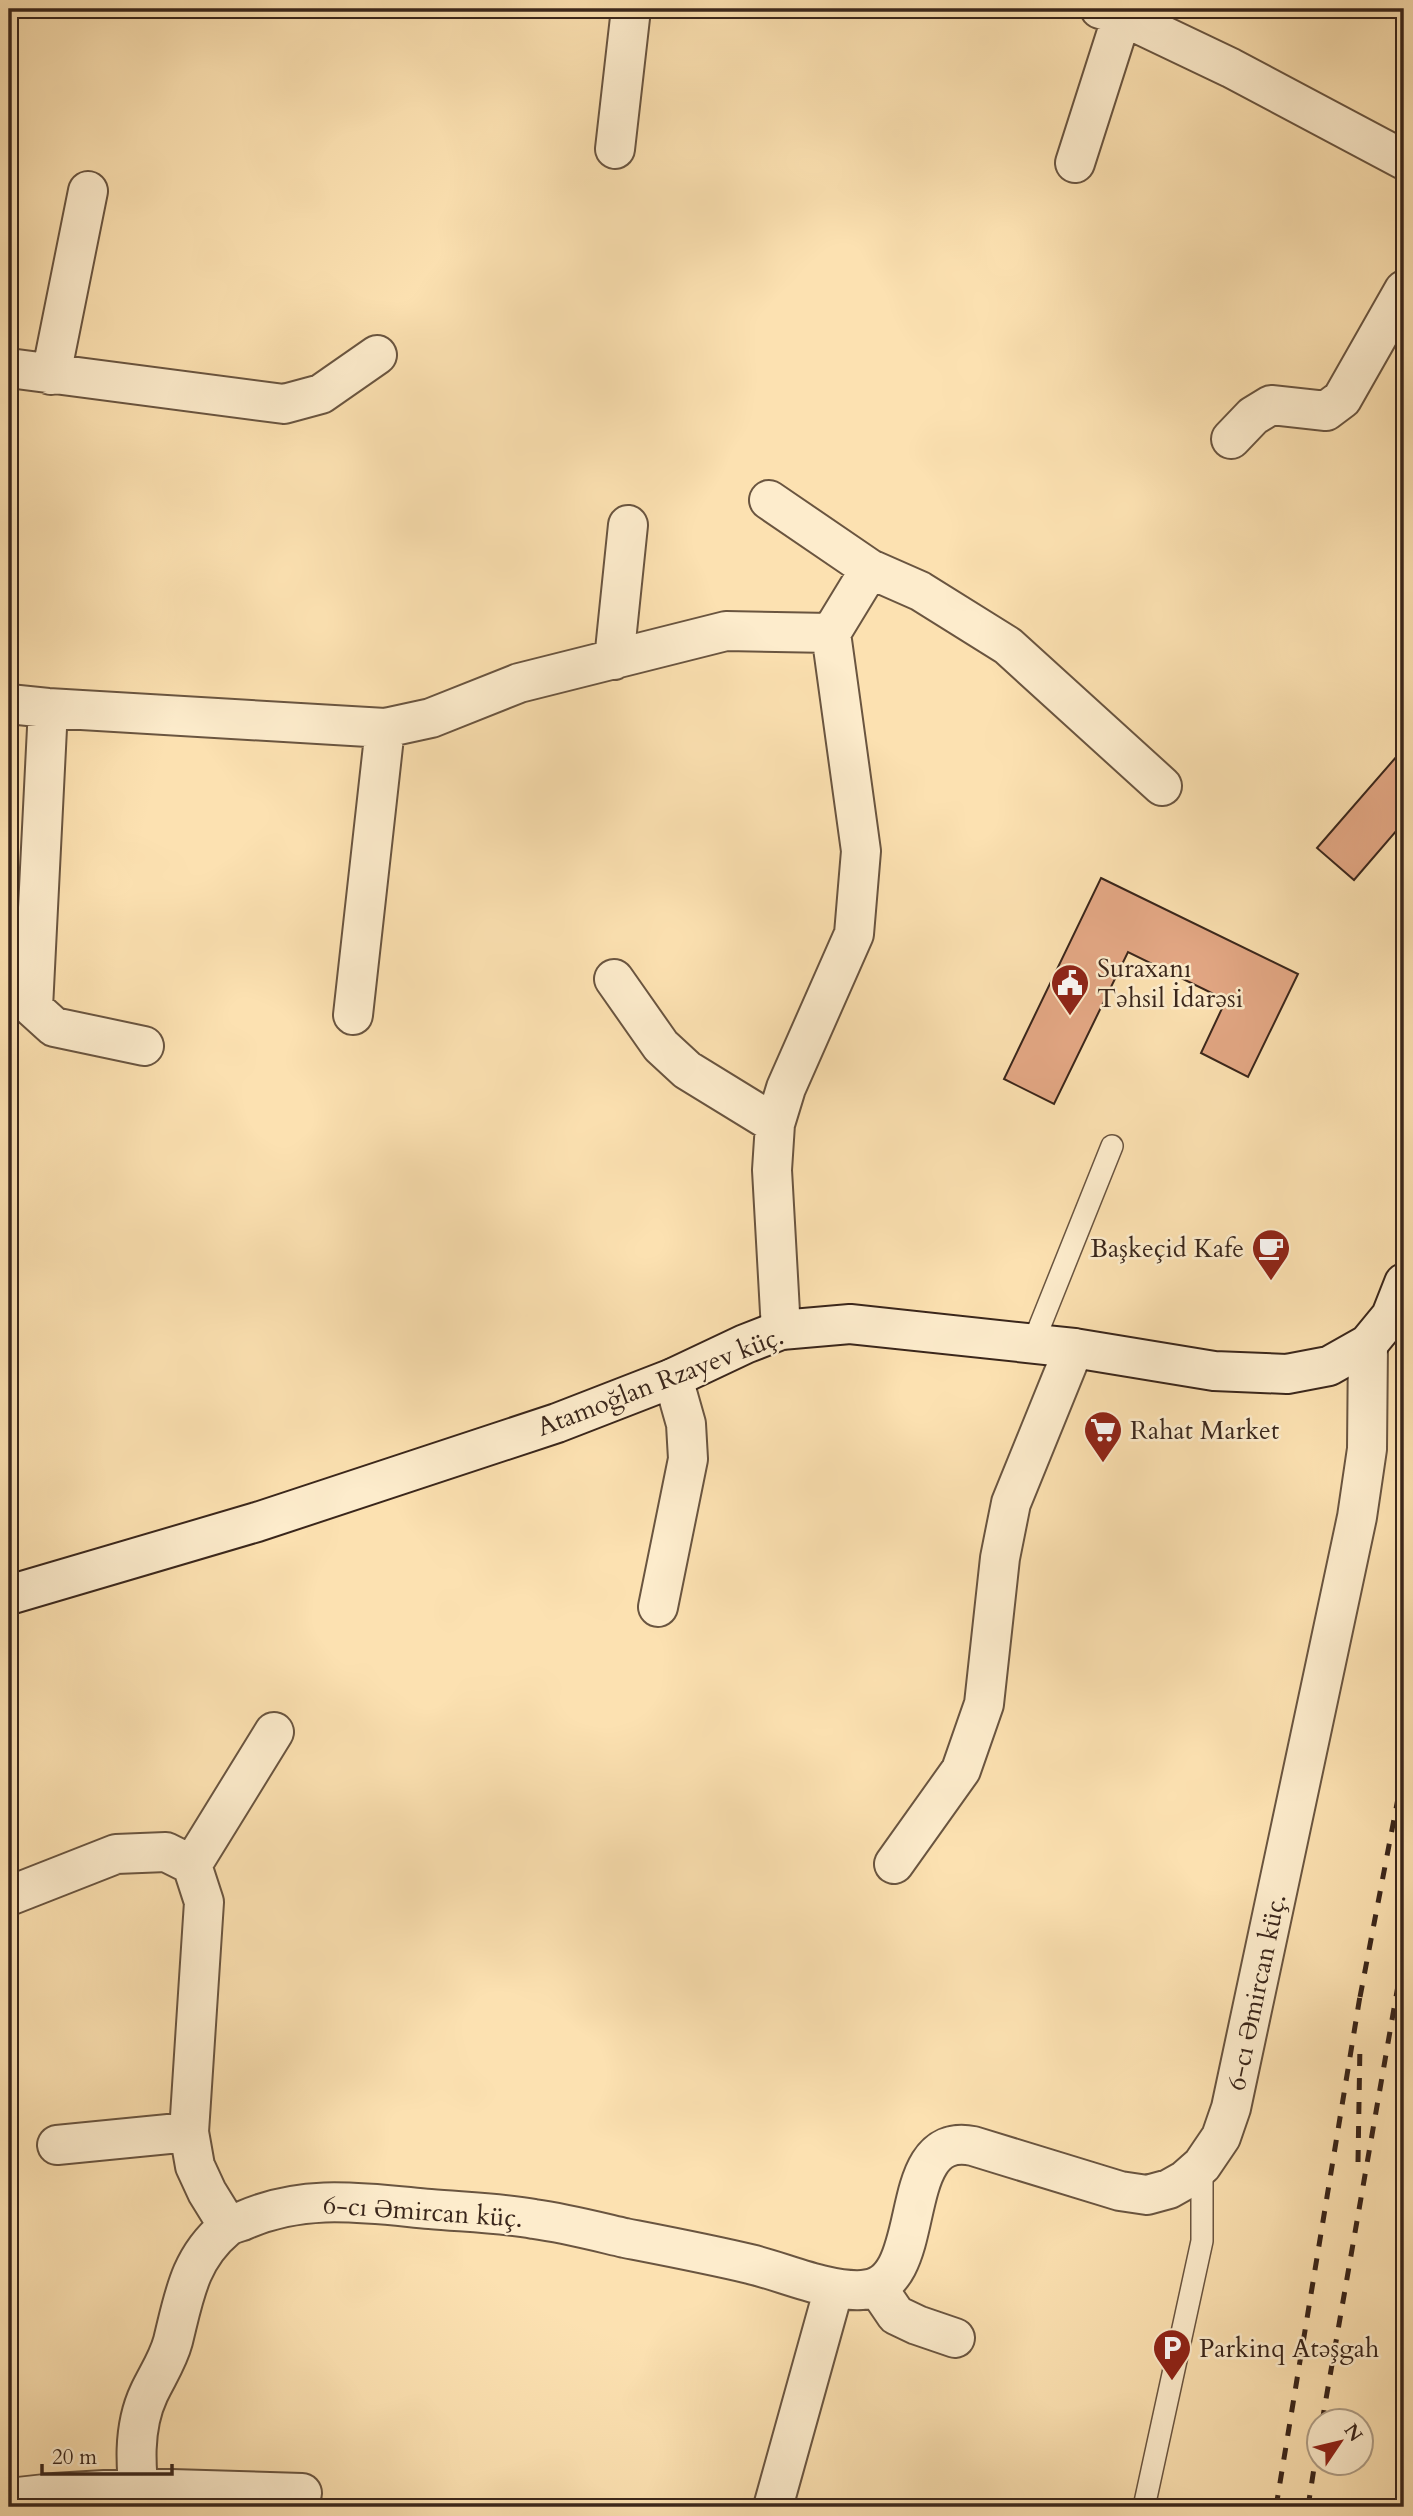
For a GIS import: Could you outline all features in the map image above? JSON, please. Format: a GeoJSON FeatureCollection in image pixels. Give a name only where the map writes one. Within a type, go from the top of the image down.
{"type":"FeatureCollection","features":[{"type":"Feature","properties":{"kind":"street"},"geometry":{"type":"LineString","coordinates":[[615,149],[631,9]]}},
{"type":"Feature","properties":{"kind":"street"},"geometry":{"type":"LineString","coordinates":[[1075,163],[1111,12],[1231,68],[1404,160]]}},
{"type":"Feature","properties":{"kind":"street"},"geometry":{"type":"LineString","coordinates":[[51,375],[88,191]]}},
{"type":"Feature","properties":{"kind":"street"},"geometry":{"type":"LineString","coordinates":[[1231,439],[1253,416],[1271,405],[1326,411],[1342,399],[1404,290]]}},
{"type":"Feature","properties":{"kind":"street"},"geometry":{"type":"LineString","coordinates":[[9,368],[284,404],[321,394],[377,355]]}},
{"type":"Feature","properties":{"kind":"street"},"geometry":{"type":"LineString","coordinates":[[769,500],[870,569],[920,591],[1008,646],[1162,786]]}},
{"type":"Feature","properties":{"kind":"street"},"geometry":{"type":"LineString","coordinates":[[614,660],[628,525]]}},
{"type":"Feature","properties":{"kind":"street"},"geometry":{"type":"LineString","coordinates":[[781,1330],[772,1170],[775,1125],[786,1088],[855,934],[861,851],[831,633],[870,569]]}},
{"type":"Feature","properties":{"kind":"street"},"geometry":{"type":"LineString","coordinates":[[9,704],[385,728],[431,718],[519,683],[726,631],[831,633]]}},
{"type":"Feature","properties":{"kind":"street"},"geometry":{"type":"LineString","coordinates":[[48,708],[33,1008],[54,1027],[144,1046]]}},
{"type":"Feature","properties":{"kind":"street"},"geometry":{"type":"LineString","coordinates":[[353,1015],[385,728]]}},
{"type":"Feature","properties":{"kind":"street"},"geometry":{"type":"LineString","coordinates":[[614,979],[661,1046],[678,1062],[775,1125]]}},
{"type":"Feature","properties":{"kind":"street"},"geometry":{"type":"LineString","coordinates":[[1368,1344],[1391,1317],[1404,1283]]}},
{"type":"Feature","properties":{"kind":"street","name":"Atamoğlan Rzayev küç."},"geometry":{"type":"LineString","coordinates":[[9,1595],[257,1522],[556,1423],[673,1378],[781,1330],[850,1324],[1074,1348],[1214,1371],[1287,1374],[1329,1366],[1368,1344]]}},
{"type":"Feature","properties":{"kind":"street","name":"6-cı Əmircan küç."},"geometry":{"type":"LineString","coordinates":[[139,2498],[136,2450],[140,2417],[172,2343],[189,2276],[210,2244],[228,2225],[259,2212],[301,2203],[377,2205],[534,2219],[750,2264],[834,2288],[863,2291],[877,2287],[890,2278],[901,2260],[922,2176],[932,2159],[944,2150],[961,2144],[973,2146],[1120,2192],[1147,2195],[1169,2189],[1185,2180],[1202,2165],[1221,2137],[1231,2108],[1357,1517],[1367,1449],[1368,1344]]}},
{"type":"Feature","properties":{"kind":"street"},"geometry":{"type":"LineString","coordinates":[[894,1864],[961,1770],[984,1704],[1000,1558],[1011,1503],[1074,1348]]}},
{"type":"Feature","properties":{"kind":"street"},"geometry":{"type":"LineString","coordinates":[[659,1607],[688,1459],[686,1424],[673,1378]]}},
{"type":"Feature","properties":{"kind":"street"},"geometry":{"type":"LineString","coordinates":[[192,1865],[274,1732]]}},
{"type":"Feature","properties":{"kind":"street"},"geometry":{"type":"LineString","coordinates":[[9,1896],[116,1854],[166,1852],[192,1865],[204,1902],[189,2132],[195,2165],[207,2192],[228,2225]]}},
{"type":"Feature","properties":{"kind":"street"},"geometry":{"type":"LineString","coordinates":[[57,2145],[189,2132]]}},
{"type":"Feature","properties":{"kind":"street"},"geometry":{"type":"LineString","coordinates":[[877,2287],[896,2315],[954,2338]]}},
{"type":"Feature","properties":{"kind":"street"},"geometry":{"type":"LineString","coordinates":[[773,2507],[834,2288]]}},
{"type":"Feature","properties":{"kind":"street"},"geometry":{"type":"LineString","coordinates":[[9,2501],[18,2497],[54,2493],[139,2498],[302,2493]]}},
{"type":"Feature","properties":{"kind":"lane"},"geometry":{"type":"LineString","coordinates":[[1033,1343],[1112,1146]]}},
{"type":"Feature","properties":{"kind":"lane"},"geometry":{"type":"LineString","coordinates":[[1144,2507],[1202,2241],[1202,2165]]}},
{"type":"Feature","properties":{"kind":"building"},"geometry":{"type":"Polygon","coordinates":[[[1404,748],[1404,822],[1354,880],[1317,848],[1404,748]]]}},
{"type":"Feature","properties":{"kind":"building"},"geometry":{"type":"Polygon","coordinates":[[[1101,878],[1298,974],[1248,1077],[1201,1053],[1226,1000],[1128,952],[1054,1104],[1004,1079],[1101,878]]]}},
{"type":"Feature","properties":{"kind":"railway"},"geometry":{"type":"LineString","coordinates":[[1360,1997],[1404,1767]]}},
{"type":"Feature","properties":{"kind":"railway"},"geometry":{"type":"LineString","coordinates":[[1324,2408],[1404,1951]]}},
{"type":"Feature","properties":{"kind":"railway"},"geometry":{"type":"LineString","coordinates":[[1276,2507],[1361,1990]]}},
{"type":"Feature","properties":{"kind":"railway"},"geometry":{"type":"LineString","coordinates":[[1358,2162],[1360,2043]]}},
{"type":"Feature","properties":{"kind":"railway"},"geometry":{"type":"LineString","coordinates":[[1308,2507],[1312,2478]]}},
{"type":"Feature","properties":{"kind":"place","name":"Suraxanı Təhsil İdarəsi"},"geometry":{"type":"Point","coordinates":[1070,1017]}},
{"type":"Feature","properties":{"kind":"place","name":"Başkeçid Kafe"},"geometry":{"type":"Point","coordinates":[1271,1282]}},
{"type":"Feature","properties":{"kind":"place","name":"Rahat Market"},"geometry":{"type":"Point","coordinates":[1103,1464]}},
{"type":"Feature","properties":{"kind":"place","name":"Parkinq Atəşgah"},"geometry":{"type":"Point","coordinates":[1172,2382]}}]}
